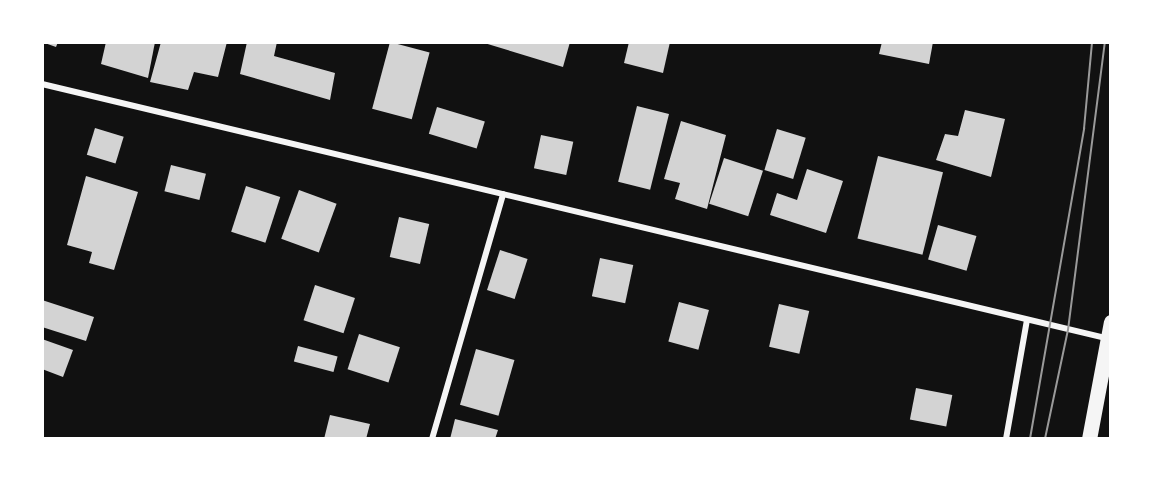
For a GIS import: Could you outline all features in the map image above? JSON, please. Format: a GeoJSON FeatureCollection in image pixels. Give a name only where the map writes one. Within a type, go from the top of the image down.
{"type":"FeatureCollection","features":[{"type":"Feature","properties":{"kind":"main road"},"geometry":{"type":"LineString","coordinates":[[1089,439],[1111,322]]}},
{"type":"Feature","properties":{"kind":"street"},"geometry":{"type":"LineString","coordinates":[[42,84],[1108,339]]}},
{"type":"Feature","properties":{"kind":"street"},"geometry":{"type":"LineString","coordinates":[[432,439],[503,194]]}},
{"type":"Feature","properties":{"kind":"street"},"geometry":{"type":"LineString","coordinates":[[1006,439],[1027,320]]}},
{"type":"Feature","properties":{"kind":"building"},"geometry":{"type":"Polygon","coordinates":[[[42,42],[58,42],[56,47],[42,42]]]}},
{"type":"Feature","properties":{"kind":"building"},"geometry":{"type":"Polygon","coordinates":[[[106,42],[155,42],[148,78],[101,64],[106,42]]]}},
{"type":"Feature","properties":{"kind":"building"},"geometry":{"type":"Polygon","coordinates":[[[161,42],[227,42],[218,77],[194,72],[188,90],[150,82],[161,42]]]}},
{"type":"Feature","properties":{"kind":"building"},"geometry":{"type":"Polygon","coordinates":[[[247,42],[277,42],[274,56],[335,73],[330,100],[240,74],[247,42]]]}},
{"type":"Feature","properties":{"kind":"building"},"geometry":{"type":"Polygon","coordinates":[[[390,42],[430,53],[412,119],[372,109],[390,42]]]}},
{"type":"Feature","properties":{"kind":"building"},"geometry":{"type":"Polygon","coordinates":[[[481,42],[570,42],[563,67],[481,42]]]}},
{"type":"Feature","properties":{"kind":"building"},"geometry":{"type":"Polygon","coordinates":[[[629,42],[670,42],[663,73],[624,63],[629,42]]]}},
{"type":"Feature","properties":{"kind":"building"},"geometry":{"type":"Polygon","coordinates":[[[882,42],[933,42],[929,64],[879,54],[882,42]]]}},
{"type":"Feature","properties":{"kind":"building"},"geometry":{"type":"Polygon","coordinates":[[[637,106],[669,114],[650,190],[618,182],[637,106]]]}},
{"type":"Feature","properties":{"kind":"building"},"geometry":{"type":"Polygon","coordinates":[[[437,107],[485,122],[477,148],[429,134],[437,107]]]}},
{"type":"Feature","properties":{"kind":"building"},"geometry":{"type":"Polygon","coordinates":[[[965,110],[1005,119],[991,177],[936,160],[945,134],[958,136],[965,110]]]}},
{"type":"Feature","properties":{"kind":"building"},"geometry":{"type":"Polygon","coordinates":[[[681,121],[726,135],[707,209],[675,199],[680,183],[664,179],[681,121]]]}},
{"type":"Feature","properties":{"kind":"building"},"geometry":{"type":"Polygon","coordinates":[[[95,128],[124,137],[116,164],[87,155],[95,128]]]}},
{"type":"Feature","properties":{"kind":"building"},"geometry":{"type":"Polygon","coordinates":[[[777,129],[806,138],[793,179],[764,170],[777,129]]]}},
{"type":"Feature","properties":{"kind":"building"},"geometry":{"type":"Polygon","coordinates":[[[541,135],[573,142],[566,175],[534,168],[541,135]]]}},
{"type":"Feature","properties":{"kind":"building"},"geometry":{"type":"Polygon","coordinates":[[[878,156],[943,172],[922,255],[857,238],[878,156]]]}},
{"type":"Feature","properties":{"kind":"building"},"geometry":{"type":"Polygon","coordinates":[[[724,158],[763,171],[748,216],[709,204],[724,158]]]}},
{"type":"Feature","properties":{"kind":"building"},"geometry":{"type":"Polygon","coordinates":[[[171,165],[206,174],[199,200],[164,191],[171,165]]]}},
{"type":"Feature","properties":{"kind":"building"},"geometry":{"type":"Polygon","coordinates":[[[807,169],[843,181],[826,233],[770,215],[777,193],[797,200],[807,169]]]}},
{"type":"Feature","properties":{"kind":"building"},"geometry":{"type":"Polygon","coordinates":[[[86,176],[138,192],[114,270],[89,263],[92,252],[67,245],[86,176]]]}},
{"type":"Feature","properties":{"kind":"building"},"geometry":{"type":"Polygon","coordinates":[[[246,186],[280,197],[265,243],[231,232],[246,186]]]}},
{"type":"Feature","properties":{"kind":"building"},"geometry":{"type":"Polygon","coordinates":[[[299,190],[337,204],[319,253],[281,239],[299,190]]]}},
{"type":"Feature","properties":{"kind":"building"},"geometry":{"type":"Polygon","coordinates":[[[399,217],[429,224],[420,264],[390,257],[399,217]]]}},
{"type":"Feature","properties":{"kind":"building"},"geometry":{"type":"Polygon","coordinates":[[[938,225],[976,236],[967,271],[928,260],[938,225]]]}},
{"type":"Feature","properties":{"kind":"building"},"geometry":{"type":"Polygon","coordinates":[[[500,250],[528,259],[515,299],[487,290],[500,250]]]}},
{"type":"Feature","properties":{"kind":"building"},"geometry":{"type":"Polygon","coordinates":[[[600,258],[633,265],[625,303],[592,296],[600,258]]]}},
{"type":"Feature","properties":{"kind":"building"},"geometry":{"type":"Polygon","coordinates":[[[315,285],[355,298],[344,333],[304,320],[315,285]]]}},
{"type":"Feature","properties":{"kind":"building"},"geometry":{"type":"Polygon","coordinates":[[[42,300],[94,317],[86,341],[42,327],[42,300]]]}},
{"type":"Feature","properties":{"kind":"building"},"geometry":{"type":"Polygon","coordinates":[[[679,302],[709,310],[698,350],[668,342],[679,302]]]}},
{"type":"Feature","properties":{"kind":"building"},"geometry":{"type":"Polygon","coordinates":[[[779,304],[809,311],[799,354],[769,347],[779,304]]]}},
{"type":"Feature","properties":{"kind":"building"},"geometry":{"type":"Polygon","coordinates":[[[359,334],[400,347],[388,382],[348,369],[359,334]]]}},
{"type":"Feature","properties":{"kind":"building"},"geometry":{"type":"Polygon","coordinates":[[[42,339],[73,350],[63,377],[42,369],[42,339]]]}},
{"type":"Feature","properties":{"kind":"building"},"geometry":{"type":"Polygon","coordinates":[[[298,346],[338,357],[333,372],[294,361],[298,346]]]}},
{"type":"Feature","properties":{"kind":"building"},"geometry":{"type":"Polygon","coordinates":[[[476,349],[514,360],[498,416],[460,405],[476,349]]]}},
{"type":"Feature","properties":{"kind":"building"},"geometry":{"type":"Polygon","coordinates":[[[916,388],[952,395],[946,426],[910,419],[916,388]]]}},
{"type":"Feature","properties":{"kind":"building"},"geometry":{"type":"Polygon","coordinates":[[[330,415],[370,424],[366,439],[324,439],[330,415]]]}},
{"type":"Feature","properties":{"kind":"building"},"geometry":{"type":"Polygon","coordinates":[[[455,419],[498,430],[495,439],[450,439],[455,419]]]}},
{"type":"Feature","properties":{"kind":"tram line"},"geometry":{"type":"LineString","coordinates":[[1030,439],[1084,129],[1092,42]]}},
{"type":"Feature","properties":{"kind":"tram line"},"geometry":{"type":"LineString","coordinates":[[1045,439],[1068,330],[1105,42]]}}]}
